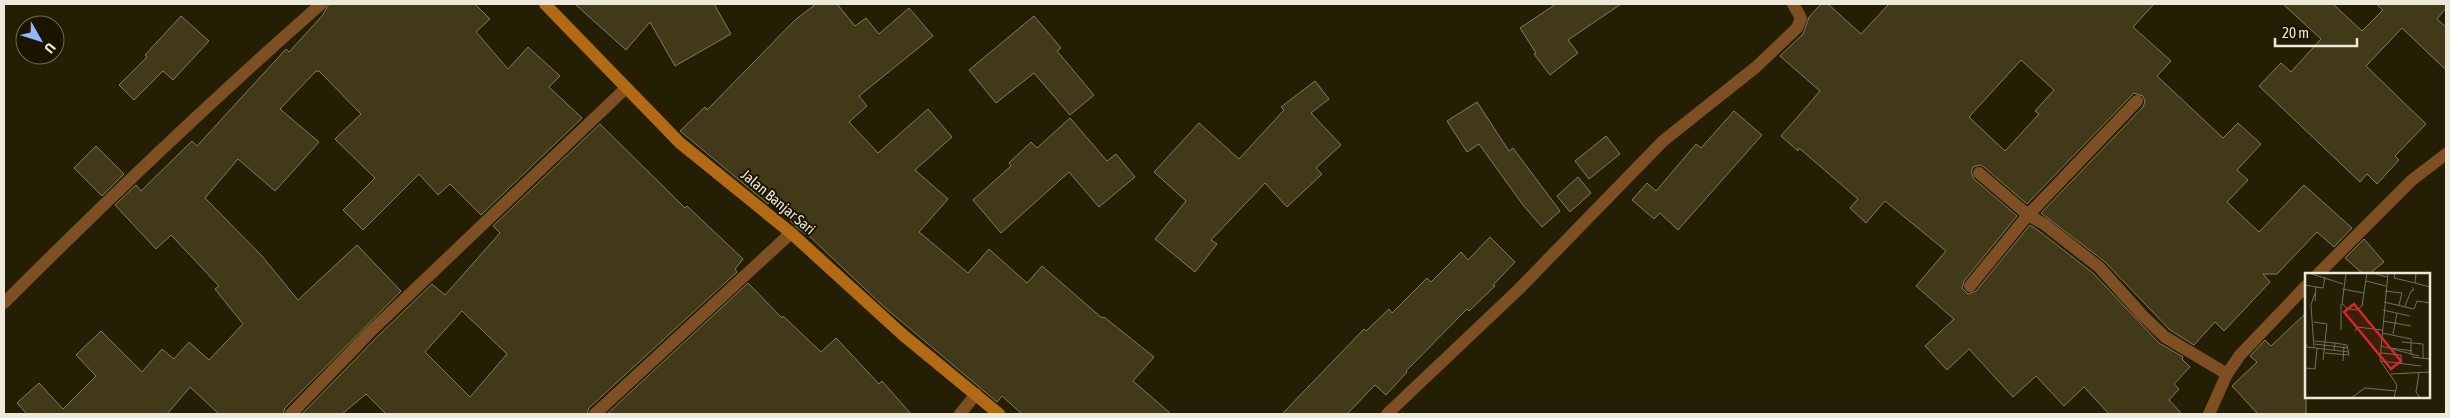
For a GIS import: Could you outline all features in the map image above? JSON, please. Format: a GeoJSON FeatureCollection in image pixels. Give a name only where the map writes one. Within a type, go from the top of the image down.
{"type":"FeatureCollection","features":[{"type":"Feature","properties":{"kind":"street"},"geometry":{"type":"LineString","coordinates":[[4,303],[140,169],[236,78],[321,4]]}},
{"type":"Feature","properties":{"kind":"street","name":"Jalan Banjar Sari"},"geometry":{"type":"LineString","coordinates":[[545,4],[680,143],[791,232],[903,335],[1000,414]]}},
{"type":"Feature","properties":{"kind":"street"},"geometry":{"type":"LineString","coordinates":[[1387,414],[1518,290],[1663,141],[1756,67],[1797,28],[1801,18],[1793,4]]}},
{"type":"Feature","properties":{"kind":"street"},"geometry":{"type":"LineString","coordinates":[[291,414],[371,331],[626,88]]}},
{"type":"Feature","properties":{"kind":"street"},"geometry":{"type":"LineString","coordinates":[[1970,286],[2028,215],[2137,101]]}},
{"type":"Feature","properties":{"kind":"street"},"geometry":{"type":"LineString","coordinates":[[2319,273],[2412,180],[2446,154]]}},
{"type":"Feature","properties":{"kind":"street"},"geometry":{"type":"LineString","coordinates":[[1979,173],[2028,215],[2044,224],[2098,267],[2142,316],[2165,337],[2226,374]]}},
{"type":"Feature","properties":{"kind":"street"},"geometry":{"type":"LineString","coordinates":[[595,414],[791,232]]}},
{"type":"Feature","properties":{"kind":"street"},"geometry":{"type":"LineString","coordinates":[[2209,414],[2226,374],[2254,339],[2305,287]]}},
{"type":"Feature","properties":{"kind":"street"},"geometry":{"type":"LineString","coordinates":[[960,414],[976,394]]}},
{"type":"Feature","properties":{"kind":"building"},"geometry":{"type":"Polygon","coordinates":[[[329,4],[475,4],[490,19],[476,32],[508,69],[528,47],[560,76],[549,87],[582,118],[481,215],[450,184],[438,195],[419,174],[363,230],[343,210],[375,178],[335,139],[361,114],[319,71],[316,71],[280,109],[319,142],[275,191],[238,159],[205,198],[262,256],[298,300],[357,245],[401,291],[285,408],[283,414],[219,414],[190,387],[167,414],[27,414],[17,403],[39,383],[63,409],[96,376],[76,355],[101,331],[142,372],[162,349],[174,359],[189,342],[209,360],[243,324],[215,289],[219,286],[171,235],[156,249],[115,205],[136,185],[141,191],[192,141],[197,146],[286,49],[289,52],[322,16],[329,4]]]}},
{"type":"Feature","properties":{"kind":"building"},"geometry":{"type":"Polygon","coordinates":[[[575,4],[714,4],[731,34],[675,66],[650,22],[626,50],[575,4]]]}},
{"type":"Feature","properties":{"kind":"building"},"geometry":{"type":"Polygon","coordinates":[[[816,4],[837,4],[855,26],[866,18],[879,34],[909,8],[933,36],[859,96],[867,106],[849,122],[878,153],[928,109],[952,137],[915,170],[948,199],[919,232],[968,273],[989,249],[1027,283],[1042,266],[1102,318],[1104,317],[1154,357],[1133,381],[1171,414],[1022,414],[1002,396],[997,402],[883,306],[806,233],[795,226],[771,200],[768,204],[680,131],[705,107],[707,110],[795,20],[816,4]]]}},
{"type":"Feature","properties":{"kind":"building"},"geometry":{"type":"Polygon","coordinates":[[[1556,4],[1621,4],[1568,40],[1578,53],[1550,75],[1534,54],[1536,53],[1520,28],[1556,4]]]}},
{"type":"Feature","properties":{"kind":"building"},"geometry":{"type":"Polygon","coordinates":[[[1821,4],[1828,4],[1861,34],[1889,4],[2154,4],[2133,27],[2171,61],[2157,76],[2223,138],[2238,123],[2261,144],[2237,170],[2248,180],[2227,202],[2259,232],[2304,185],[2352,228],[2334,247],[2317,232],[2277,274],[2263,274],[2270,282],[2224,331],[2215,322],[2194,345],[2170,330],[2104,261],[2041,213],[2143,107],[2145,102],[2143,96],[2134,93],[2027,204],[1984,167],[1980,165],[1973,167],[1971,172],[1974,179],[2017,216],[1964,281],[1962,288],[1968,294],[1976,291],[2030,225],[2093,273],[2159,343],[2183,357],[2182,359],[2190,367],[2174,384],[2179,389],[2169,400],[2182,414],[2109,414],[2084,387],[2064,406],[2036,376],[2013,397],[1969,349],[1947,370],[1925,346],[1954,319],[1916,286],[1946,251],[1885,201],[1866,223],[1850,208],[1858,199],[1799,148],[1798,151],[1781,136],[1820,91],[1780,56],[1803,34],[1809,17],[1821,4]],[[2021,60],[1969,117],[2005,151],[2039,114],[2035,111],[2054,90],[2021,60]]]}},
{"type":"Feature","properties":{"kind":"building"},"geometry":{"type":"Polygon","coordinates":[[[2283,4],[2333,4],[2362,31],[2383,10],[2376,4],[2446,4],[2446,8],[2437,19],[2446,27],[2446,70],[2402,28],[2366,66],[2426,124],[2395,156],[2399,160],[2377,184],[2367,174],[2360,182],[2259,86],[2281,63],[2291,72],[2321,39],[2283,4]]]}},
{"type":"Feature","properties":{"kind":"building"},"geometry":{"type":"Polygon","coordinates":[[[181,16],[209,41],[173,80],[163,71],[134,100],[119,85],[147,57],[145,55],[181,16]]]}},
{"type":"Feature","properties":{"kind":"building"},"geometry":{"type":"Polygon","coordinates":[[[1034,16],[1061,48],[1057,51],[1094,95],[1070,115],[1034,73],[996,103],[969,70],[1034,16]]]}},
{"type":"Feature","properties":{"kind":"building"},"geometry":{"type":"Polygon","coordinates":[[[1315,81],[1329,99],[1311,113],[1341,145],[1316,168],[1322,174],[1287,207],[1265,183],[1211,240],[1217,244],[1195,272],[1155,239],[1186,201],[1154,172],[1199,123],[1239,159],[1284,110],[1281,107],[1315,81]]]}},
{"type":"Feature","properties":{"kind":"building"},"geometry":{"type":"Polygon","coordinates":[[[1477,102],[1509,151],[1513,148],[1560,211],[1542,227],[1523,205],[1479,144],[1467,152],[1447,121],[1477,102]]]}},
{"type":"Feature","properties":{"kind":"building"},"geometry":{"type":"Polygon","coordinates":[[[1734,111],[1762,135],[1678,230],[1660,213],[1654,219],[1632,200],[1647,183],[1656,191],[1696,144],[1701,148],[1734,111]]]}},
{"type":"Feature","properties":{"kind":"building"},"geometry":{"type":"Polygon","coordinates":[[[1070,118],[1107,161],[1116,154],[1135,177],[1099,207],[1069,172],[1001,233],[973,200],[1011,166],[1009,163],[1031,142],[1037,148],[1070,118]]]}},
{"type":"Feature","properties":{"kind":"building"},"geometry":{"type":"Polygon","coordinates":[[[600,124],[685,208],[687,206],[743,259],[735,269],[737,272],[589,408],[587,414],[386,414],[366,394],[342,414],[302,414],[432,284],[445,295],[500,233],[493,226],[600,124]],[[462,311],[425,352],[470,397],[507,354],[462,311]]]}},
{"type":"Feature","properties":{"kind":"building"},"geometry":{"type":"Polygon","coordinates":[[[1606,136],[1620,154],[1589,179],[1575,161],[1606,136]]]}},
{"type":"Feature","properties":{"kind":"building"},"geometry":{"type":"Polygon","coordinates":[[[96,146],[124,174],[102,196],[74,168],[96,146]]]}},
{"type":"Feature","properties":{"kind":"building"},"geometry":{"type":"Polygon","coordinates":[[[1578,177],[1591,193],[1570,212],[1557,196],[1578,177]]]}},
{"type":"Feature","properties":{"kind":"building"},"geometry":{"type":"Polygon","coordinates":[[[1490,237],[1515,262],[1493,285],[1495,286],[1469,311],[1467,309],[1406,371],[1386,395],[1375,385],[1347,414],[1282,414],[1364,329],[1366,331],[1389,309],[1392,313],[1427,278],[1431,282],[1461,252],[1468,260],[1490,237]]]}},
{"type":"Feature","properties":{"kind":"building"},"geometry":{"type":"Polygon","coordinates":[[[2364,239],[2384,262],[2370,273],[2362,273],[2345,258],[2364,239]]]}},
{"type":"Feature","properties":{"kind":"building"},"geometry":{"type":"Polygon","coordinates":[[[748,283],[782,318],[783,316],[821,352],[836,338],[879,384],[882,381],[911,414],[607,414],[748,283]]]}},
{"type":"Feature","properties":{"kind":"building"},"geometry":{"type":"Polygon","coordinates":[[[2305,314],[2306,414],[2258,414],[2232,386],[2257,362],[2250,356],[2265,340],[2271,346],[2305,314]]]}}]}
